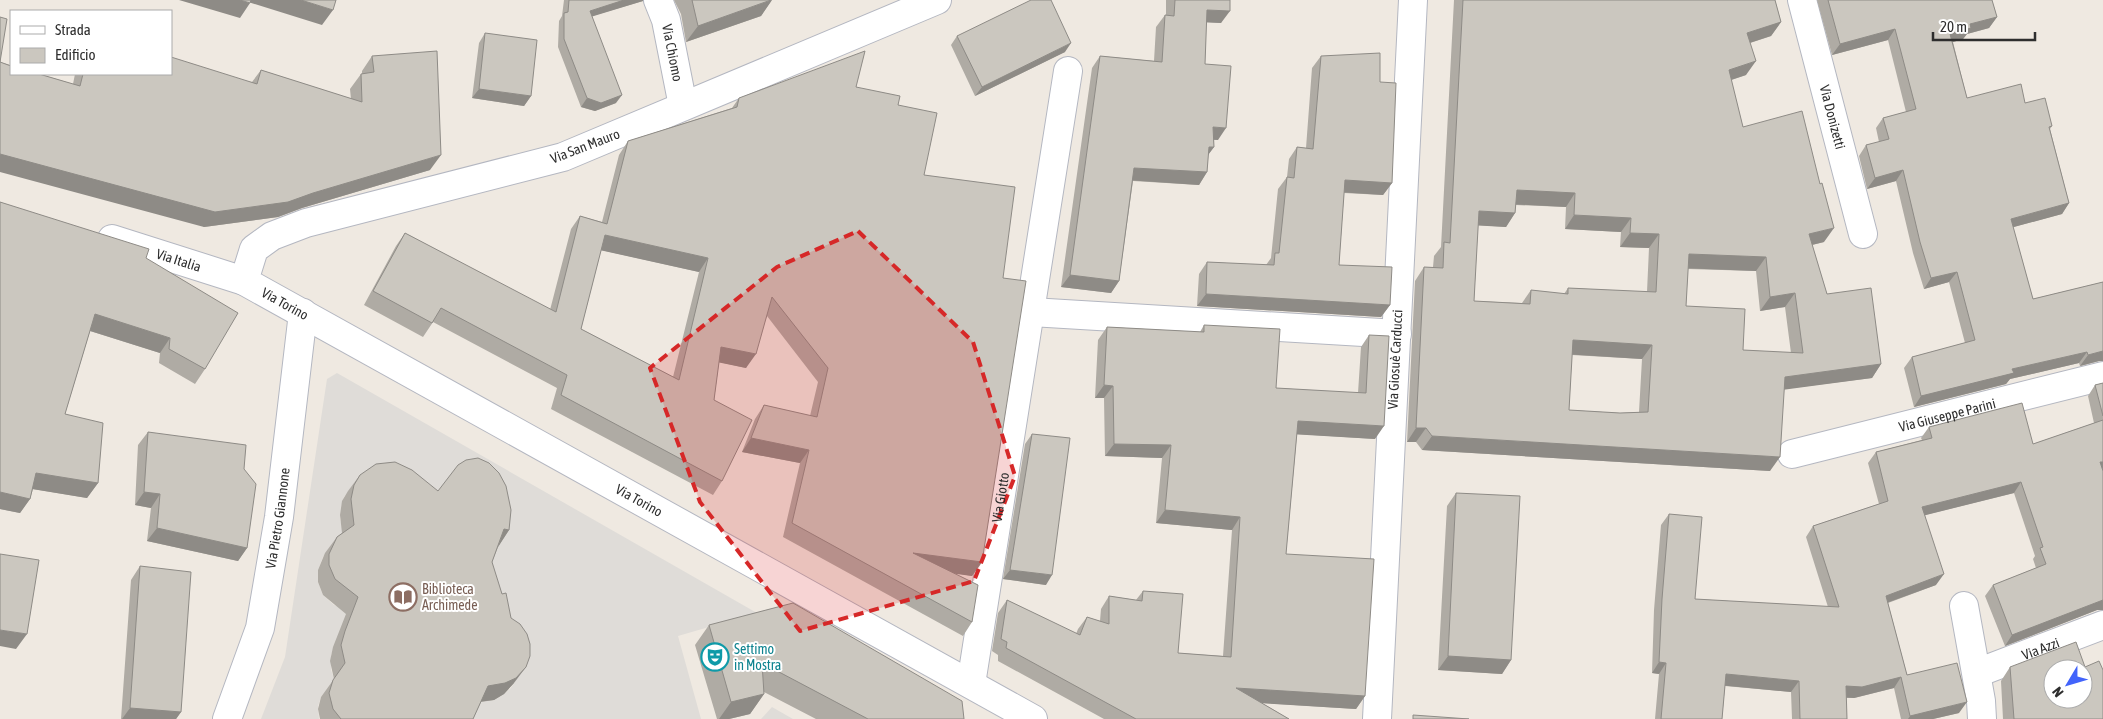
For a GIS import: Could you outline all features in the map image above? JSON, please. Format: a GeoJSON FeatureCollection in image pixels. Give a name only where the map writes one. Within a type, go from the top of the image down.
{"type":"FeatureCollection","features":[{"type":"Feature","properties":{"kind":"street","name":"Via Chiomo"},"geometry":{"type":"LineString","coordinates":[[658,0],[666,20],[683,106]]}},
{"type":"Feature","properties":{"kind":"street","name":"Via San Mauro"},"geometry":{"type":"LineString","coordinates":[[244,281],[254,249],[272,236],[306,224],[563,157],[937,0]]}},
{"type":"Feature","properties":{"kind":"street","name":"Via Giosuè Carducci"},"geometry":{"type":"LineString","coordinates":[[1377,719],[1413,0]]}},
{"type":"Feature","properties":{"kind":"street","name":"Via Donizetti"},"geometry":{"type":"LineString","coordinates":[[1802,0],[1863,234]]}},
{"type":"Feature","properties":{"kind":"street","name":"Via Giotto"},"geometry":{"type":"LineString","coordinates":[[971,684],[1068,72]]}},
{"type":"Feature","properties":{"kind":"street","name":"Via Italia"},"geometry":{"type":"LineString","coordinates":[[85,230],[244,281]]}},
{"type":"Feature","properties":{"kind":"street","name":"Via Torino"},"geometry":{"type":"LineString","coordinates":[[244,281],[1033,719]]}},
{"type":"Feature","properties":{"kind":"street"},"geometry":{"type":"LineString","coordinates":[[1031,312],[1397,334]]}},
{"type":"Feature","properties":{"kind":"street","name":"Via Pietro Giannone"},"geometry":{"type":"LineString","coordinates":[[227,719],[260,628],[279,517],[303,314]]}},
{"type":"Feature","properties":{"kind":"street","name":"Via Giuseppe Parini"},"geometry":{"type":"LineString","coordinates":[[1792,454],[2103,376]]}},
{"type":"Feature","properties":{"kind":"street"},"geometry":{"type":"LineString","coordinates":[[1964,606],[1977,673],[1982,719]]}},
{"type":"Feature","properties":{"kind":"street","name":"Via Azzi"},"geometry":{"type":"LineString","coordinates":[[1977,673],[2103,625]]}},
{"type":"Feature","properties":{"kind":"highlighted area"},"geometry":{"type":"Polygon","coordinates":[[[858,231],[973,342],[1015,476],[974,581],[800,631],[700,502],[650,368],[777,267],[858,231]]]}},
{"type":"Feature","properties":{"kind":"shaded area"},"geometry":{"type":"Polygon","coordinates":[[[337,373],[757,613],[678,636],[701,719],[467,719],[479,701],[494,700],[510,689],[516,680],[441,492],[354,485],[344,497],[341,507],[340,519],[344,535],[323,557],[318,570],[318,582],[323,595],[334,605],[349,609],[331,655],[331,670],[335,681],[321,697],[318,706],[319,719],[261,719],[285,657],[327,379],[337,373]]]}},
{"type":"Feature","properties":{"kind":"shaded area"},"geometry":{"type":"Polygon","coordinates":[[[772,707],[793,719],[761,719],[772,707]]]}},
{"type":"Feature","properties":{"kind":"building"},"geometry":{"type":"Polygon","coordinates":[[[240,0],[251,0],[250,3],[240,0]]]}},
{"type":"Feature","properties":{"kind":"building"},"geometry":{"type":"Polygon","coordinates":[[[301,0],[336,0],[333,10],[301,0]]]}},
{"type":"Feature","properties":{"kind":"building"},"geometry":{"type":"Polygon","coordinates":[[[569,0],[624,0],[590,11],[622,95],[601,103],[587,98],[564,39],[564,13],[568,12],[569,0]]]}},
{"type":"Feature","properties":{"kind":"building"},"geometry":{"type":"Polygon","coordinates":[[[692,0],[771,0],[698,26],[692,0]]]}},
{"type":"Feature","properties":{"kind":"building"},"geometry":{"type":"Polygon","coordinates":[[[1031,0],[1051,0],[1071,43],[982,87],[957,36],[1031,0]]]}},
{"type":"Feature","properties":{"kind":"building"},"geometry":{"type":"Polygon","coordinates":[[[1175,0],[1230,0],[1230,11],[1207,10],[1205,64],[1231,66],[1226,128],[1213,127],[1214,147],[1209,147],[1207,172],[1134,168],[1119,281],[1070,275],[1100,56],[1162,62],[1165,15],[1174,16],[1175,0]]]}},
{"type":"Feature","properties":{"kind":"building"},"geometry":{"type":"Polygon","coordinates":[[[1463,0],[1775,0],[1781,22],[1747,33],[1756,61],[1729,70],[1743,127],[1802,111],[1820,184],[1822,183],[1834,228],[1809,234],[1827,294],[1871,288],[1881,364],[1785,377],[1780,457],[1432,436],[1426,428],[1416,428],[1424,267],[1443,268],[1444,242],[1450,243],[1463,0]],[[1517,190],[1515,213],[1479,211],[1474,301],[1530,304],[1531,290],[1568,294],[1568,288],[1656,292],[1659,234],[1630,233],[1631,218],[1574,215],[1575,193],[1517,190]],[[1689,254],[1686,306],[1745,309],[1743,350],[1803,353],[1795,293],[1770,297],[1766,257],[1689,254]],[[1573,340],[1569,410],[1620,413],[1648,412],[1652,345],[1573,340]]]}},
{"type":"Feature","properties":{"kind":"building"},"geometry":{"type":"Polygon","coordinates":[[[1828,0],[1992,0],[1997,17],[1970,24],[1971,28],[1950,34],[1967,98],[2021,84],[2025,103],[2045,98],[2052,126],[2049,127],[2069,203],[2011,219],[2033,299],[2103,282],[2103,351],[2088,355],[2087,352],[2012,369],[2014,373],[1921,396],[1912,357],[1975,340],[1957,272],[1931,278],[1920,242],[1903,170],[1875,178],[1866,145],[1889,139],[1883,118],[1916,109],[1895,29],[1840,44],[1828,0]]]}},
{"type":"Feature","properties":{"kind":"building"},"geometry":{"type":"Polygon","coordinates":[[[0,17],[7,19],[0,62],[0,17]]]}},
{"type":"Feature","properties":{"kind":"building"},"geometry":{"type":"Polygon","coordinates":[[[485,33],[537,40],[531,96],[479,89],[485,33]]]}},
{"type":"Feature","properties":{"kind":"building"},"geometry":{"type":"Polygon","coordinates":[[[437,51],[441,155],[288,202],[215,212],[0,154],[0,62],[10,66],[10,75],[42,75],[80,86],[83,75],[172,75],[172,57],[257,84],[261,70],[362,102],[361,74],[374,72],[372,56],[437,51]]]}},
{"type":"Feature","properties":{"kind":"building"},"geometry":{"type":"Polygon","coordinates":[[[865,51],[856,87],[900,96],[898,105],[937,113],[924,175],[1015,187],[1003,278],[1026,281],[982,562],[913,553],[978,585],[972,622],[792,523],[809,450],[751,438],[764,405],[817,417],[828,368],[772,297],[756,354],[721,347],[714,400],[752,420],[722,481],[561,395],[567,375],[441,308],[432,323],[373,291],[405,233],[556,312],[580,216],[607,224],[628,141],[737,107],[739,98],[865,51]],[[605,235],[581,329],[679,380],[708,258],[605,235]]]}},
{"type":"Feature","properties":{"kind":"building"},"geometry":{"type":"Polygon","coordinates":[[[1380,53],[1380,82],[1396,83],[1392,183],[1345,180],[1339,265],[1392,267],[1390,305],[1206,294],[1207,262],[1274,265],[1275,253],[1279,253],[1287,177],[1294,178],[1297,147],[1313,149],[1321,56],[1380,53]]]}},
{"type":"Feature","properties":{"kind":"building"},"geometry":{"type":"Polygon","coordinates":[[[0,202],[149,249],[146,258],[238,313],[205,369],[169,349],[170,338],[95,314],[65,414],[103,423],[98,483],[36,473],[30,499],[0,492],[0,202]]]}},
{"type":"Feature","properties":{"kind":"building"},"geometry":{"type":"Polygon","coordinates":[[[1204,325],[1280,329],[1276,388],[1366,393],[1369,335],[1389,336],[1384,426],[1298,421],[1286,554],[1374,559],[1365,696],[1236,688],[1289,719],[1136,719],[1006,648],[1007,642],[1001,639],[1007,600],[1080,635],[1087,617],[1109,624],[1109,596],[1142,601],[1143,591],[1183,594],[1178,653],[1231,657],[1240,517],[1165,510],[1171,445],[1114,444],[1113,386],[1104,385],[1107,327],[1204,332],[1204,325]]]}},
{"type":"Feature","properties":{"kind":"building"},"geometry":{"type":"Polygon","coordinates":[[[2103,383],[2103,416],[2095,385],[2103,383]]]}},
{"type":"Feature","properties":{"kind":"building"},"geometry":{"type":"Polygon","coordinates":[[[2022,403],[2033,444],[2103,420],[2103,462],[2100,462],[2103,471],[2103,600],[2012,635],[1993,585],[2046,564],[2040,548],[2043,547],[2021,482],[1922,507],[1944,574],[1886,596],[1907,675],[1957,663],[1967,702],[1910,716],[1901,677],[1862,687],[1846,686],[1847,719],[1800,719],[1799,681],[1726,674],[1722,719],[1661,719],[1666,663],[1659,662],[1669,514],[1702,517],[1695,599],[1839,607],[1813,526],[1888,501],[1876,452],[1932,438],[1929,427],[2022,403]]]}},
{"type":"Feature","properties":{"kind":"building"},"geometry":{"type":"Polygon","coordinates":[[[148,432],[246,445],[244,469],[256,484],[247,548],[157,528],[160,494],[144,492],[148,432]]]}},
{"type":"Feature","properties":{"kind":"building"},"geometry":{"type":"Polygon","coordinates":[[[1032,434],[1070,438],[1052,575],[1010,570],[1032,434]]]}},
{"type":"Feature","properties":{"kind":"building","name":"Biblioteca Archimede"},"geometry":{"type":"Polygon","coordinates":[[[478,458],[489,463],[499,473],[506,486],[511,510],[509,530],[504,529],[492,562],[502,594],[506,593],[511,618],[520,624],[527,634],[530,644],[530,656],[526,667],[516,678],[505,683],[488,686],[473,719],[341,719],[333,709],[329,693],[333,680],[345,663],[341,645],[358,597],[335,579],[329,565],[329,554],[337,537],[354,525],[351,499],[354,485],[360,475],[376,464],[395,462],[412,470],[438,491],[458,465],[466,460],[478,458]]]}},
{"type":"Feature","properties":{"kind":"building"},"geometry":{"type":"Polygon","coordinates":[[[1456,493],[1520,496],[1511,660],[1448,656],[1456,493]]]}},
{"type":"Feature","properties":{"kind":"building"},"geometry":{"type":"Polygon","coordinates":[[[0,554],[39,560],[27,634],[0,630],[0,554]]]}},
{"type":"Feature","properties":{"kind":"building"},"geometry":{"type":"Polygon","coordinates":[[[140,566],[191,572],[181,712],[130,708],[140,566]]]}},
{"type":"Feature","properties":{"kind":"building"},"geometry":{"type":"Polygon","coordinates":[[[793,603],[962,701],[964,719],[868,719],[762,663],[764,694],[731,702],[709,625],[793,603]]]}},
{"type":"Feature","properties":{"kind":"building"},"geometry":{"type":"Polygon","coordinates":[[[2076,642],[2082,659],[2043,659],[2043,709],[2093,709],[2093,664],[2099,661],[2103,670],[2103,719],[2014,719],[2010,667],[2076,642]]]}},
{"type":"Feature","properties":{"kind":"building"},"geometry":{"type":"Polygon","coordinates":[[[1413,715],[1469,719],[1413,719],[1413,715]]]}},
{"type":"Feature","properties":{"kind":"place","name":"Biblioteca Archimede"},"geometry":{"type":"Point","coordinates":[403,597]}},
{"type":"Feature","properties":{"kind":"place","name":"Settimo in Mostra"},"geometry":{"type":"Point","coordinates":[715,657]}}]}
